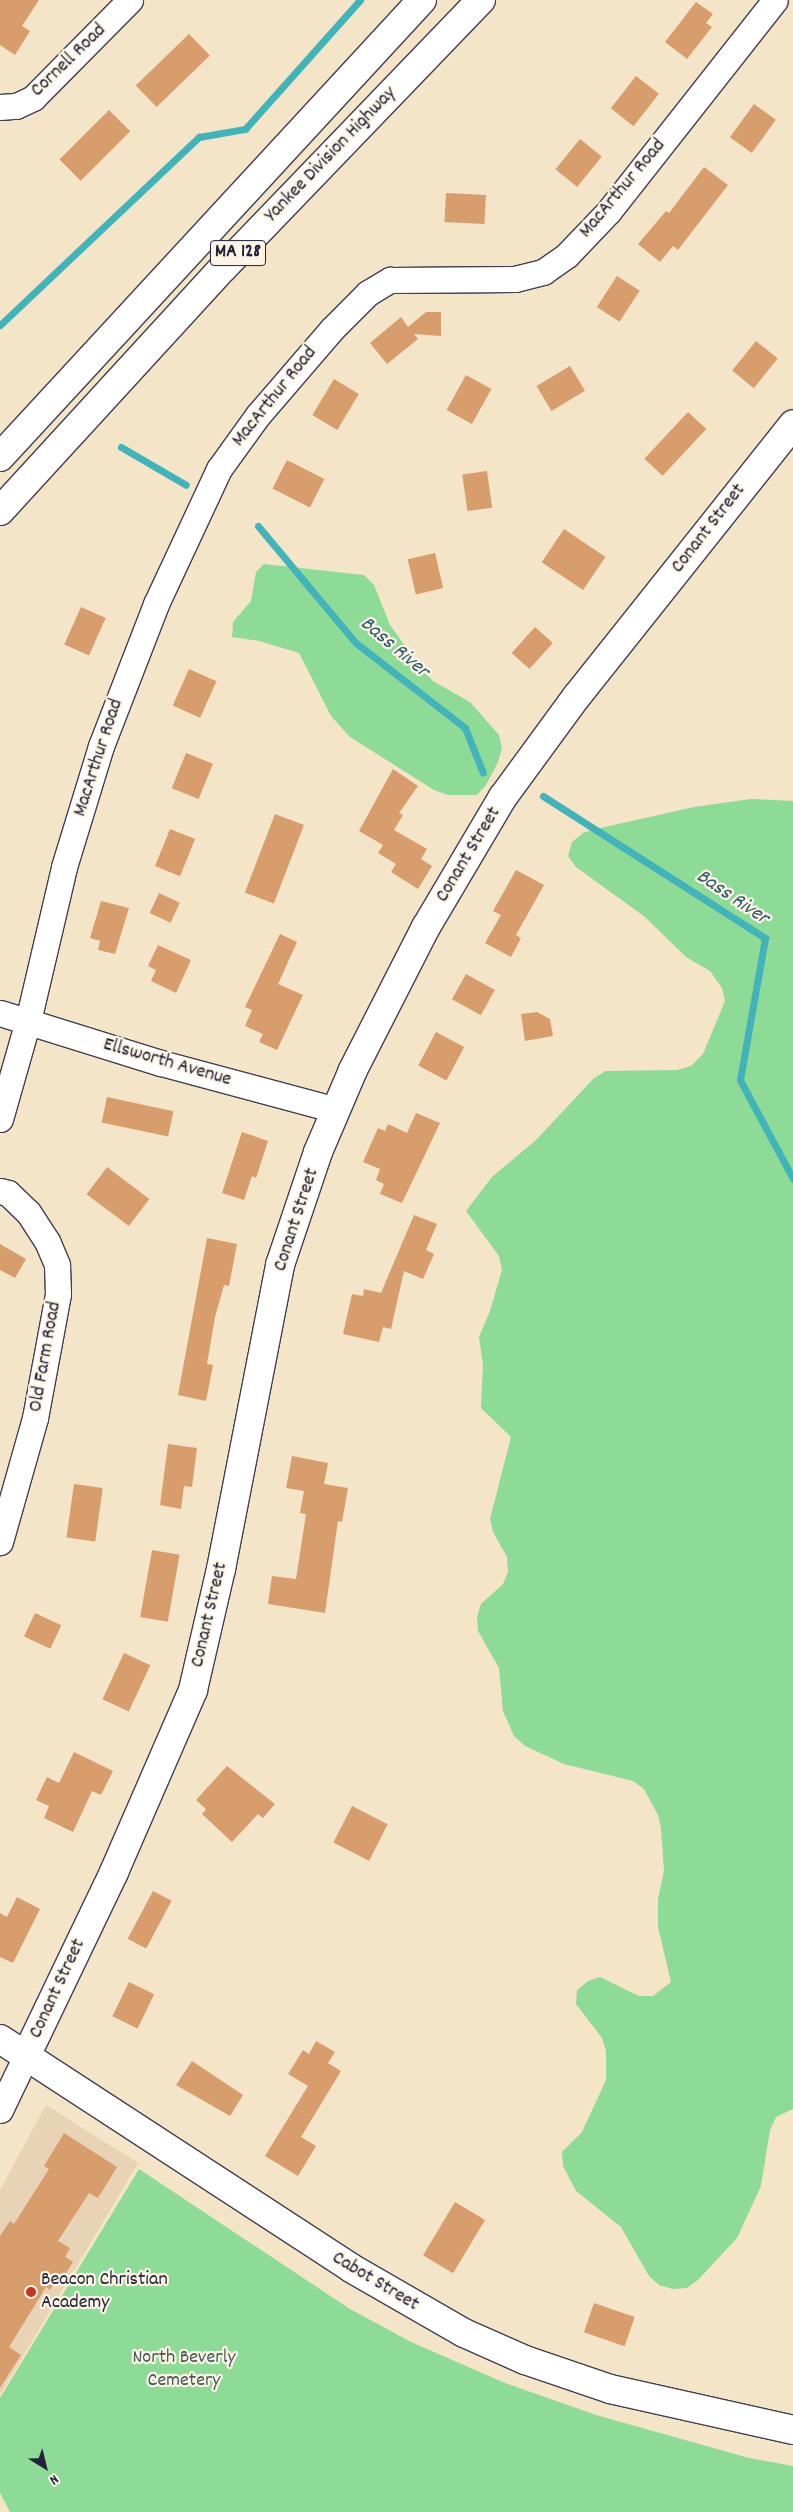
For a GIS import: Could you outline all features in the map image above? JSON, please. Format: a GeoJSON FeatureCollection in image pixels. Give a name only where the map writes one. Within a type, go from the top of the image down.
{"type":"FeatureCollection","features":[{"type":"Feature","properties":{"kind":"main road","name":"Yankee Division Highway"},"geometry":{"type":"LineString","coordinates":[[0,457],[422,0]]}},
{"type":"Feature","properties":{"kind":"main road","name":"Yankee Division Highway"},"geometry":{"type":"LineString","coordinates":[[0,511],[222,268],[480,0]]}},
{"type":"Feature","properties":{"kind":"main road","name":"Conant Street"},"geometry":{"type":"LineString","coordinates":[[26,2056],[118,1863],[193,1690],[221,1569],[280,1266],[336,1110],[368,1037],[426,927],[503,797],[577,696],[793,424]]}},
{"type":"Feature","properties":{"kind":"main road","name":"Cabot Street"},"geometry":{"type":"LineString","coordinates":[[0,2039],[351,2268],[464,2333],[525,2360],[610,2389],[793,2430]]}},
{"type":"Feature","properties":{"kind":"street","name":"Cornell Road"},"geometry":{"type":"LineString","coordinates":[[0,107],[16,106],[33,98],[130,0]]}},
{"type":"Feature","properties":{"kind":"street","name":"MacArthur Road"},"geometry":{"type":"LineString","coordinates":[[0,1119],[28,1022],[64,867],[121,690],[199,507],[219,469],[258,414],[332,329],[368,293],[390,280],[515,279],[543,272],[567,255],[609,211],[775,0]]}},
{"type":"Feature","properties":{"kind":"street","name":"Ellsworth Avenue"},"geometry":{"type":"LineString","coordinates":[[0,1013],[161,1063],[336,1110]]}},
{"type":"Feature","properties":{"kind":"street","name":"Old Farm Road"},"geometry":{"type":"LineString","coordinates":[[0,1191],[8,1193],[28,1212],[47,1241],[57,1265],[58,1294],[35,1418],[0,1542]]}},
{"type":"Feature","properties":{"kind":"street","name":"Conant Street"},"geometry":{"type":"LineString","coordinates":[[0,2110],[26,2056]]}},
{"type":"Feature","properties":{"kind":"shaded area","name":"Beacon Christian Academy"},"geometry":{"type":"Polygon","coordinates":[[[46,2105],[138,2163],[0,2395],[0,2190],[46,2105]]]}},
{"type":"Feature","properties":{"kind":"green space"},"geometry":{"type":"Polygon","coordinates":[[[264,564],[364,575],[374,585],[390,625],[423,671],[433,681],[470,702],[499,735],[502,748],[498,762],[486,785],[477,795],[448,795],[434,790],[350,737],[331,716],[299,653],[259,641],[232,637],[233,622],[251,601],[256,572],[264,564]]]}},
{"type":"Feature","properties":{"kind":"green space"},"geometry":{"type":"Polygon","coordinates":[[[751,799],[793,801],[793,2109],[776,2117],[770,2130],[761,2186],[737,2238],[698,2280],[687,2288],[673,2289],[659,2285],[649,2276],[621,2227],[576,2191],[563,2166],[562,2152],[582,2132],[606,2080],[606,2051],[602,2038],[576,2004],[577,1990],[588,1981],[600,1977],[639,1996],[653,1996],[671,1982],[658,1927],[658,1899],[664,1871],[661,1828],[658,1815],[644,1789],[633,1781],[564,1764],[525,1746],[514,1736],[503,1711],[499,1668],[478,1631],[477,1617],[481,1604],[503,1584],[508,1572],[507,1557],[493,1532],[490,1519],[511,1437],[481,1408],[483,1365],[479,1337],[490,1311],[502,1270],[499,1256],[466,1211],[492,1177],[536,1140],[594,1078],[606,1071],[677,1070],[691,1066],[703,1054],[725,1001],[722,988],[710,971],[686,957],[645,917],[576,867],[568,856],[572,842],[583,833],[596,829],[694,807],[751,799]]]}},
{"type":"Feature","properties":{"kind":"green space","name":"North Beverly Cemetery"},"geometry":{"type":"Polygon","coordinates":[[[139,2169],[350,2309],[411,2342],[505,2383],[596,2415],[749,2458],[793,2466],[793,2512],[10,2512],[0,2493],[0,2398],[139,2169]]]}},
{"type":"Feature","properties":{"kind":"building"},"geometry":{"type":"Polygon","coordinates":[[[0,0],[39,0],[22,26],[30,31],[15,55],[0,45],[0,0]]]}},
{"type":"Feature","properties":{"kind":"building"},"geometry":{"type":"Polygon","coordinates":[[[696,2],[713,14],[706,23],[712,27],[687,59],[665,42],[696,2]]]}},
{"type":"Feature","properties":{"kind":"building"},"geometry":{"type":"Polygon","coordinates":[[[189,34],[210,56],[157,107],[136,85],[189,34]]]}},
{"type":"Feature","properties":{"kind":"building"},"geometry":{"type":"Polygon","coordinates":[[[636,76],[659,94],[634,126],[611,108],[636,76]]]}},
{"type":"Feature","properties":{"kind":"building"},"geometry":{"type":"Polygon","coordinates":[[[754,104],[776,120],[752,153],[730,137],[754,104]]]}},
{"type":"Feature","properties":{"kind":"building"},"geometry":{"type":"Polygon","coordinates":[[[109,110],[130,131],[81,181],[60,159],[109,110]]]}},
{"type":"Feature","properties":{"kind":"building"},"geometry":{"type":"Polygon","coordinates":[[[580,139],[602,157],[577,187],[555,169],[580,139]]]}},
{"type":"Feature","properties":{"kind":"building"},"geometry":{"type":"Polygon","coordinates":[[[704,167],[728,185],[678,250],[673,246],[660,262],[638,244],[666,211],[669,213],[704,167]]]}},
{"type":"Feature","properties":{"kind":"building"},"geometry":{"type":"Polygon","coordinates":[[[446,193],[486,195],[484,224],[444,222],[446,193]]]}},
{"type":"Feature","properties":{"kind":"building"},"geometry":{"type":"Polygon","coordinates":[[[617,276],[640,291],[619,322],[597,307],[617,276]]]}},
{"type":"Feature","properties":{"kind":"building"},"geometry":{"type":"Polygon","coordinates":[[[426,312],[441,312],[441,336],[414,334],[418,339],[387,364],[370,343],[401,317],[408,327],[426,312]]]}},
{"type":"Feature","properties":{"kind":"building"},"geometry":{"type":"Polygon","coordinates":[[[756,341],[778,359],[754,388],[732,371],[756,341]]]}},
{"type":"Feature","properties":{"kind":"building"},"geometry":{"type":"Polygon","coordinates":[[[570,366],[585,391],[552,411],[537,386],[570,366]]]}},
{"type":"Feature","properties":{"kind":"building"},"geometry":{"type":"Polygon","coordinates":[[[466,375],[491,389],[472,424],[447,410],[466,375]]]}},
{"type":"Feature","properties":{"kind":"building"},"geometry":{"type":"Polygon","coordinates":[[[334,379],[359,394],[337,430],[312,415],[334,379]]]}},
{"type":"Feature","properties":{"kind":"building"},"geometry":{"type":"Polygon","coordinates":[[[688,412],[706,429],[663,476],[644,459],[688,412]]]}},
{"type":"Feature","properties":{"kind":"building"},"geometry":{"type":"Polygon","coordinates":[[[287,460],[324,479],[310,508],[272,489],[287,460]]]}},
{"type":"Feature","properties":{"kind":"building"},"geometry":{"type":"Polygon","coordinates":[[[487,471],[492,508],[467,511],[462,474],[487,471]]]}},
{"type":"Feature","properties":{"kind":"building"},"geometry":{"type":"Polygon","coordinates":[[[564,529],[605,557],[583,590],[542,562],[564,529]]]}},
{"type":"Feature","properties":{"kind":"building"},"geometry":{"type":"Polygon","coordinates":[[[435,553],[443,588],[416,594],[408,559],[435,553]]]}},
{"type":"Feature","properties":{"kind":"building"},"geometry":{"type":"Polygon","coordinates":[[[81,607],[106,618],[89,655],[64,644],[81,607]]]}},
{"type":"Feature","properties":{"kind":"building"},"geometry":{"type":"Polygon","coordinates":[[[535,627],[553,643],[529,669],[512,653],[535,627]]]}},
{"type":"Feature","properties":{"kind":"building"},"geometry":{"type":"Polygon","coordinates":[[[189,669],[216,681],[200,718],[173,706],[189,669]]]}},
{"type":"Feature","properties":{"kind":"building"},"geometry":{"type":"Polygon","coordinates":[[[186,753],[213,764],[199,799],[172,788],[186,753]]]}},
{"type":"Feature","properties":{"kind":"building"},"geometry":{"type":"Polygon","coordinates":[[[393,769],[418,786],[399,813],[403,815],[394,830],[427,849],[421,859],[432,866],[418,889],[391,872],[396,864],[378,853],[383,845],[359,831],[393,769]]]}},
{"type":"Feature","properties":{"kind":"building"},"geometry":{"type":"Polygon","coordinates":[[[275,814],[304,825],[274,904],[245,892],[275,814]]]}},
{"type":"Feature","properties":{"kind":"building"},"geometry":{"type":"Polygon","coordinates":[[[170,829],[195,839],[180,876],[155,866],[170,829]]]}},
{"type":"Feature","properties":{"kind":"building"},"geometry":{"type":"Polygon","coordinates":[[[516,870],[544,885],[516,935],[521,938],[511,957],[485,943],[501,915],[493,911],[516,870]]]}},
{"type":"Feature","properties":{"kind":"building"},"geometry":{"type":"Polygon","coordinates":[[[159,893],[180,903],[171,923],[150,913],[159,893]]]}},
{"type":"Feature","properties":{"kind":"building"},"geometry":{"type":"Polygon","coordinates":[[[101,901],[129,908],[115,954],[98,950],[100,941],[90,938],[101,901]]]}},
{"type":"Feature","properties":{"kind":"building"},"geometry":{"type":"Polygon","coordinates":[[[280,934],[297,942],[278,984],[303,995],[277,1050],[259,1042],[263,1034],[245,1026],[252,1010],[245,1007],[280,934]]]}},
{"type":"Feature","properties":{"kind":"building"},"geometry":{"type":"Polygon","coordinates":[[[158,945],[191,960],[176,993],[151,981],[156,970],[148,966],[158,945]]]}},
{"type":"Feature","properties":{"kind":"building"},"geometry":{"type":"Polygon","coordinates":[[[466,974],[495,990],[481,1015],[452,999],[466,974]]]}},
{"type":"Feature","properties":{"kind":"building"},"geometry":{"type":"Polygon","coordinates":[[[537,1012],[550,1019],[553,1036],[525,1041],[521,1014],[537,1012]]]}},
{"type":"Feature","properties":{"kind":"building"},"geometry":{"type":"Polygon","coordinates":[[[436,1032],[464,1047],[446,1081],[418,1066],[436,1032]]]}},
{"type":"Feature","properties":{"kind":"building"},"geometry":{"type":"Polygon","coordinates":[[[107,1097],[174,1111],[168,1137],[102,1122],[107,1097]]]}},
{"type":"Feature","properties":{"kind":"building"},"geometry":{"type":"Polygon","coordinates":[[[416,1113],[440,1123],[402,1203],[380,1194],[384,1184],[376,1180],[380,1169],[363,1162],[378,1128],[385,1131],[388,1124],[407,1133],[416,1113]]]}},
{"type":"Feature","properties":{"kind":"building"},"geometry":{"type":"Polygon","coordinates":[[[242,1132],[268,1141],[256,1178],[252,1176],[244,1200],[222,1193],[242,1132]]]}},
{"type":"Feature","properties":{"kind":"building"},"geometry":{"type":"Polygon","coordinates":[[[107,1167],[149,1199],[129,1226],[87,1194],[107,1167]]]}},
{"type":"Feature","properties":{"kind":"building"},"geometry":{"type":"Polygon","coordinates":[[[414,1215],[437,1224],[426,1250],[434,1254],[423,1279],[404,1271],[391,1329],[383,1327],[379,1342],[343,1334],[352,1294],[363,1296],[364,1289],[381,1293],[414,1215]]]}},
{"type":"Feature","properties":{"kind":"building"},"geometry":{"type":"Polygon","coordinates":[[[207,1238],[237,1244],[229,1286],[224,1285],[215,1317],[207,1364],[213,1365],[206,1401],[178,1395],[207,1238]]]}},
{"type":"Feature","properties":{"kind":"building"},"geometry":{"type":"Polygon","coordinates":[[[0,1244],[26,1259],[15,1278],[0,1270],[0,1244]]]}},
{"type":"Feature","properties":{"kind":"building"},"geometry":{"type":"Polygon","coordinates":[[[168,1444],[197,1448],[192,1487],[184,1486],[181,1509],[160,1505],[168,1444]]]}},
{"type":"Feature","properties":{"kind":"building"},"geometry":{"type":"Polygon","coordinates":[[[292,1456],[328,1463],[324,1484],[348,1488],[342,1522],[338,1521],[325,1613],[268,1604],[272,1576],[296,1579],[306,1514],[300,1513],[304,1491],[286,1488],[292,1456]]]}},
{"type":"Feature","properties":{"kind":"building"},"geometry":{"type":"Polygon","coordinates":[[[74,1484],[103,1488],[95,1542],[66,1537],[74,1484]]]}},
{"type":"Feature","properties":{"kind":"building"},"geometry":{"type":"Polygon","coordinates":[[[152,1550],[180,1555],[168,1622],[140,1617],[152,1550]]]}},
{"type":"Feature","properties":{"kind":"building"},"geometry":{"type":"Polygon","coordinates":[[[35,1613],[61,1625],[50,1649],[24,1637],[35,1613]]]}},
{"type":"Feature","properties":{"kind":"building"},"geometry":{"type":"Polygon","coordinates":[[[124,1653],[150,1665],[129,1711],[102,1699],[124,1653]]]}},
{"type":"Feature","properties":{"kind":"building"},"geometry":{"type":"Polygon","coordinates":[[[74,1752],[113,1771],[101,1795],[92,1791],[73,1832],[44,1818],[49,1806],[36,1800],[47,1777],[59,1783],[74,1752]]]}},
{"type":"Feature","properties":{"kind":"building"},"geometry":{"type":"Polygon","coordinates":[[[227,1766],[275,1804],[263,1818],[258,1814],[232,1842],[202,1814],[206,1809],[196,1800],[227,1766]]]}},
{"type":"Feature","properties":{"kind":"building"},"geometry":{"type":"Polygon","coordinates":[[[352,1806],[388,1824],[369,1861],[333,1843],[352,1806]]]}},
{"type":"Feature","properties":{"kind":"building"},"geometry":{"type":"Polygon","coordinates":[[[153,1891],[172,1901],[146,1949],[128,1939],[153,1891]]]}},
{"type":"Feature","properties":{"kind":"building"},"geometry":{"type":"Polygon","coordinates":[[[17,1897],[40,1909],[13,1963],[0,1957],[0,1913],[7,1917],[17,1897]]]}},
{"type":"Feature","properties":{"kind":"building"},"geometry":{"type":"Polygon","coordinates":[[[129,1982],[154,1994],[138,2028],[112,2016],[129,1982]]]}},
{"type":"Feature","properties":{"kind":"building"},"geometry":{"type":"Polygon","coordinates":[[[316,2041],[335,2052],[328,2063],[341,2071],[301,2137],[316,2146],[298,2176],[265,2156],[308,2086],[288,2074],[303,2050],[309,2054],[316,2041]]]}},
{"type":"Feature","properties":{"kind":"building"},"geometry":{"type":"Polygon","coordinates":[[[192,2061],[243,2095],[230,2116],[176,2085],[192,2061]]]}},
{"type":"Feature","properties":{"kind":"building"},"geometry":{"type":"Polygon","coordinates":[[[64,2133],[117,2167],[98,2198],[89,2193],[58,2241],[70,2248],[65,2257],[73,2262],[59,2284],[55,2282],[50,2290],[46,2287],[9,2347],[21,2355],[0,2388],[0,2236],[10,2221],[14,2224],[49,2169],[44,2166],[64,2133]]]}},
{"type":"Feature","properties":{"kind":"building"},"geometry":{"type":"Polygon","coordinates":[[[455,2202],[485,2220],[453,2273],[423,2255],[455,2202]]]}},
{"type":"Feature","properties":{"kind":"building"},"geometry":{"type":"Polygon","coordinates":[[[594,2303],[635,2317],[625,2346],[584,2332],[594,2303]]]}},
{"type":"Feature","properties":{"kind":"waterway"},"geometry":{"type":"LineString","coordinates":[[0,325],[199,137],[245,129],[360,0]]}},
{"type":"Feature","properties":{"kind":"waterway","name":"Bass River"},"geometry":{"type":"LineString","coordinates":[[121,447],[186,485]]}},
{"type":"Feature","properties":{"kind":"waterway","name":"Bass River"},"geometry":{"type":"LineString","coordinates":[[258,526],[356,643],[465,728],[483,773]]}},
{"type":"Feature","properties":{"kind":"waterway","name":"Bass River"},"geometry":{"type":"LineString","coordinates":[[543,796],[765,938],[740,1080],[793,1179]]}},
{"type":"Feature","properties":{"kind":"place","name":"Beacon Christian Academy"},"geometry":{"type":"Point","coordinates":[31,2292]}}]}
